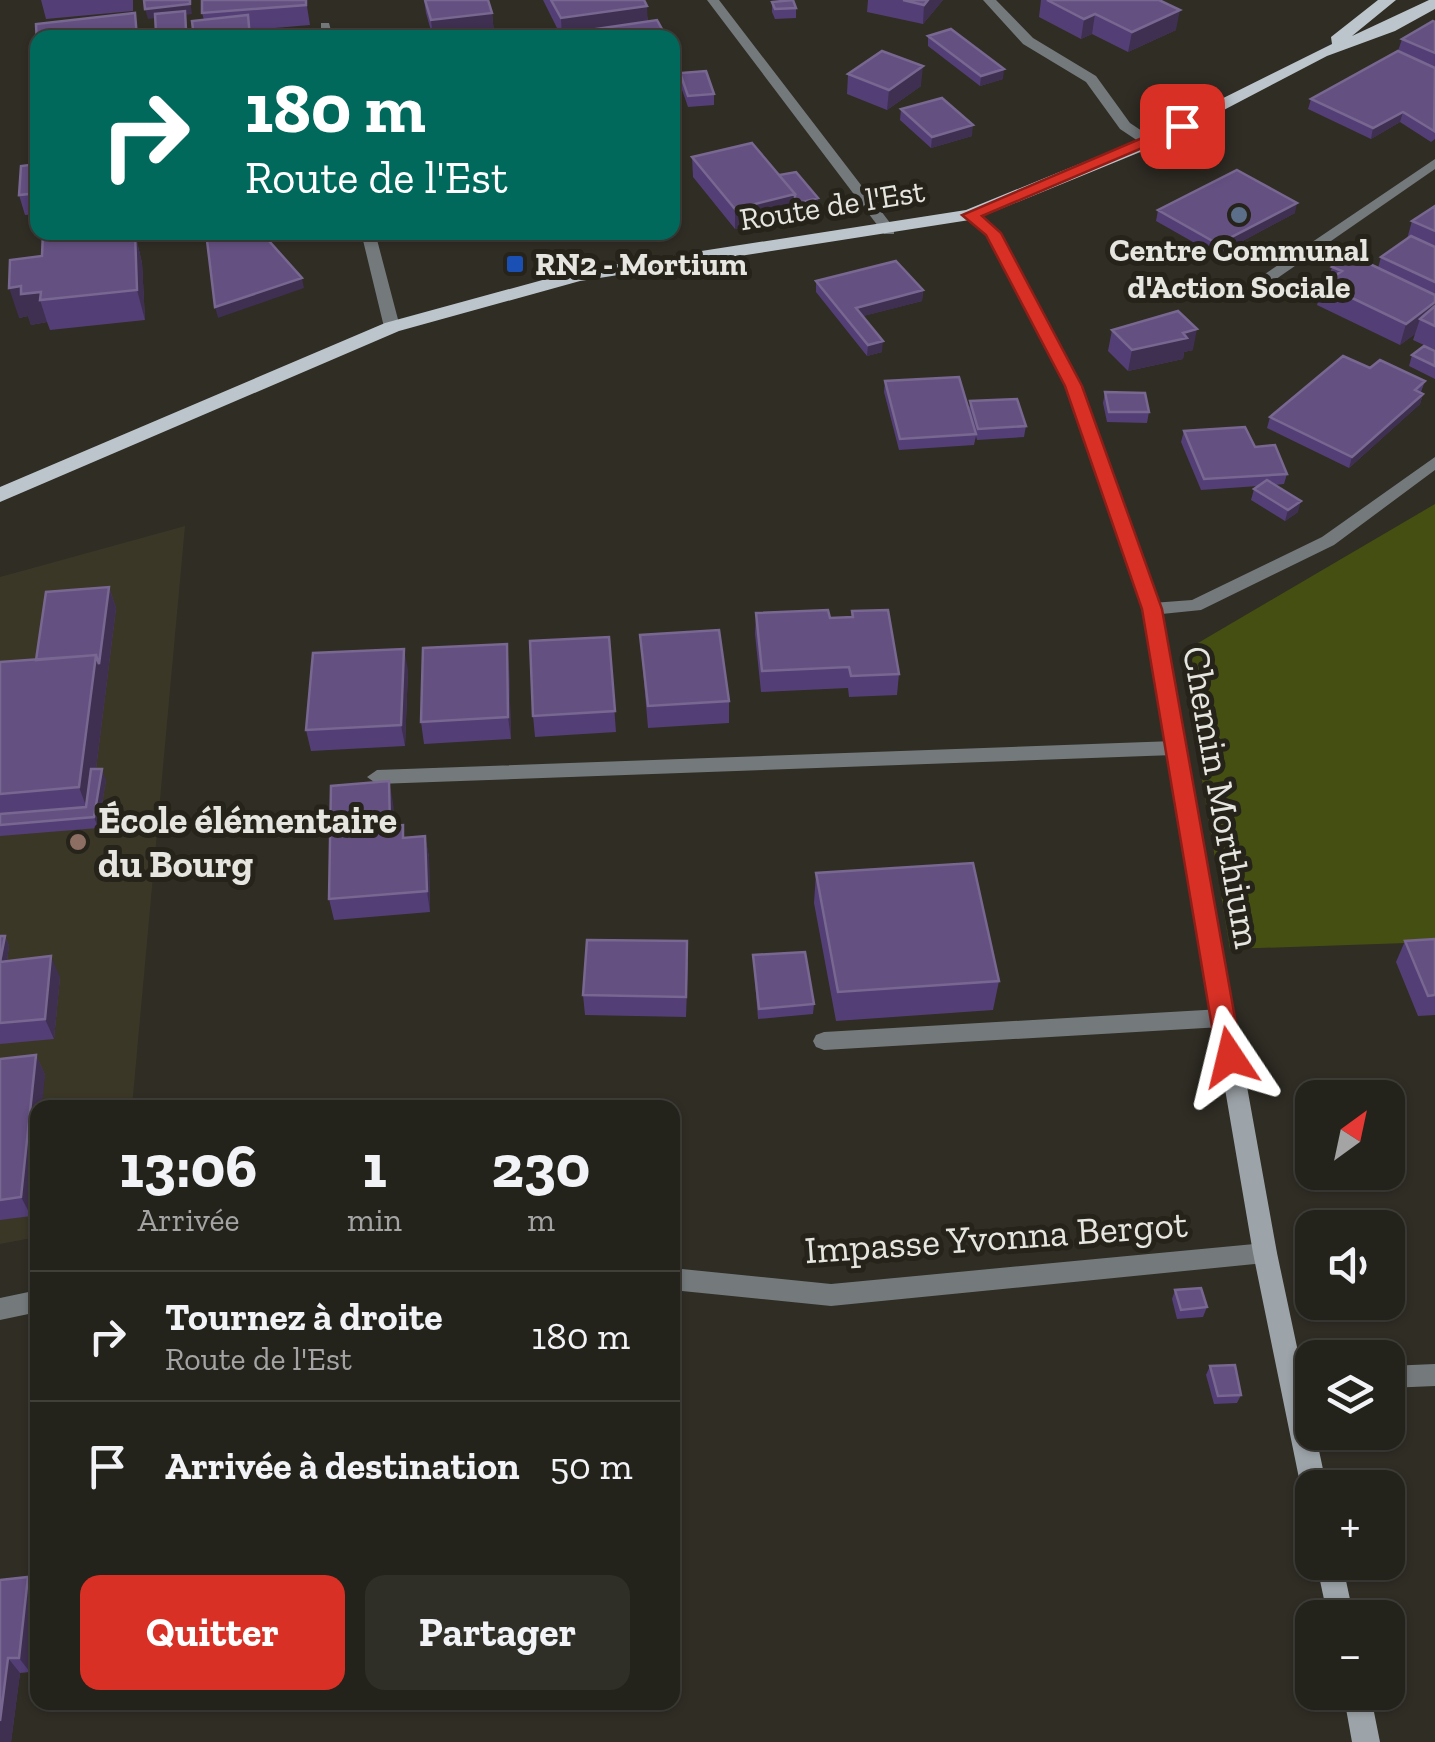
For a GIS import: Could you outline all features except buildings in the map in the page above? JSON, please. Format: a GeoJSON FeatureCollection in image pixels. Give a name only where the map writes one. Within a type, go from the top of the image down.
{"type":"FeatureCollection","features":[{"type":"Feature","properties":{"kind":"main road","name":"Route de l'Est"},"geometry":{"type":"LineString","coordinates":[[1321,52],[1381,1]]}},
{"type":"Feature","properties":{"kind":"main road","name":"Route de l'Est"},"geometry":{"type":"LineString","coordinates":[[0,495],[392,326],[579,276],[970,215],[1150,142],[1321,52],[1389,28],[1435,3]]}},
{"type":"Feature","properties":{"kind":"street"},"geometry":{"type":"LineString","coordinates":[[714,0],[890,230]]}},
{"type":"Feature","properties":{"kind":"street"},"geometry":{"type":"LineString","coordinates":[[989,0],[1028,42],[1091,79],[1124,126],[1150,142]]}},
{"type":"Feature","properties":{"kind":"street"},"geometry":{"type":"LineString","coordinates":[[1261,283],[1435,163]]}},
{"type":"Feature","properties":{"kind":"street","name":"Chemin Morthium"},"geometry":{"type":"LineString","coordinates":[[970,215],[993,233],[1074,386],[1152,609],[1265,1253],[1295,1358]]}},
{"type":"Feature","properties":{"kind":"street"},"geometry":{"type":"LineString","coordinates":[[370,240],[392,326]]}},
{"type":"Feature","properties":{"kind":"street"},"geometry":{"type":"LineString","coordinates":[[1152,609],[1195,606],[1328,541],[1435,462]]}},
{"type":"Feature","properties":{"kind":"street"},"geometry":{"type":"LineString","coordinates":[[377,778],[1174,748]]}},
{"type":"Feature","properties":{"kind":"street"},"geometry":{"type":"LineString","coordinates":[[824,1041],[1222,1018]]}},
{"type":"Feature","properties":{"kind":"street","name":"Impasse Yvonna Bergot"},"geometry":{"type":"LineString","coordinates":[[680,1280],[831,1295],[1265,1253]]}},
{"type":"Feature","properties":{"kind":"street"},"geometry":{"type":"LineString","coordinates":[[0,1309],[30,1303]]}},
{"type":"Feature","properties":{"kind":"street"},"geometry":{"type":"LineString","coordinates":[[1405,1377],[1435,1375]]}},
{"type":"Feature","properties":{"kind":"street"},"geometry":{"type":"LineString","coordinates":[[1360,1710],[1366,1742]]}},
{"type":"Feature","properties":{"kind":"shaded area","name":"École élémentaire du Bourg"},"geometry":{"type":"Polygon","coordinates":[[[185,526],[133,1100],[30,1100],[30,1238],[0,1244],[0,577],[185,526]]]}},
{"type":"Feature","properties":{"kind":"green space"},"geometry":{"type":"Polygon","coordinates":[[[1435,504],[1435,942],[1230,949],[1181,653],[1435,504]]]}},
{"type":"Feature","properties":{"kind":"place","name":"Centre Communal d'Action Sociale"},"geometry":{"type":"Point","coordinates":[1239,215]}},
{"type":"Feature","properties":{"kind":"place","name":"RN2 - Mortium"},"geometry":{"type":"Point","coordinates":[515,264]}},
{"type":"Feature","properties":{"kind":"place","name":"École élémentaire du Bourg"},"geometry":{"type":"Point","coordinates":[78,842]}},
{"type":"Feature","properties":{"kind":"route"},"geometry":{"type":"LineString","coordinates":[[1182,126],[1067,178],[970,215],[993,233],[1074,386],[1152,609],[1230,1057]]}}]}
